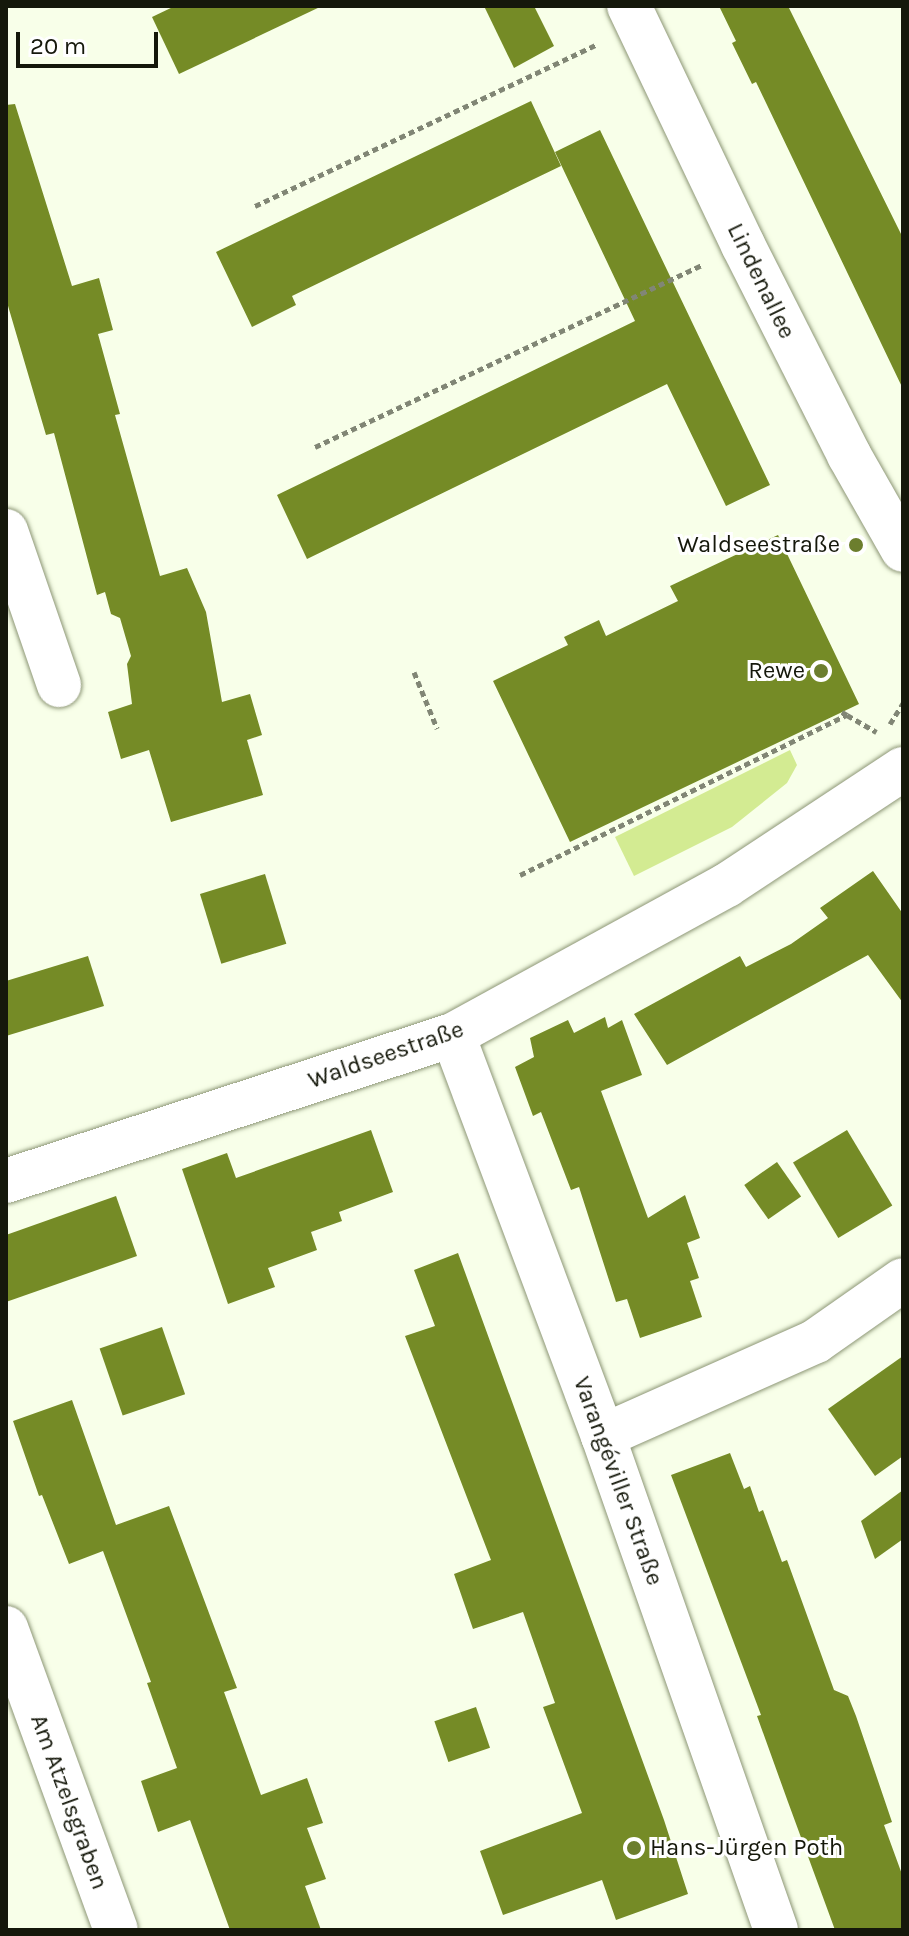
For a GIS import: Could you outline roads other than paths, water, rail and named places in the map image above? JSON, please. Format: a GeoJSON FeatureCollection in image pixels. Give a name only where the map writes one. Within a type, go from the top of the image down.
{"type":"FeatureCollection","features":[{"type":"Feature","properties":{"kind":"street","name":"Lindenallee"},"geometry":{"type":"LineString","coordinates":[[634,15],[743,245],[849,455],[903,550]]}},
{"type":"Feature","properties":{"kind":"street"},"geometry":{"type":"LineString","coordinates":[[6,531],[59,685]]}},
{"type":"Feature","properties":{"kind":"street","name":"Waldseestraße"},"geometry":{"type":"LineString","coordinates":[[6,1181],[453,1035],[727,885],[892,752]]}},
{"type":"Feature","properties":{"kind":"street","name":"Varangéviller Straße"},"geometry":{"type":"LineString","coordinates":[[453,1035],[603,1436],[776,1930]]}},
{"type":"Feature","properties":{"kind":"street"},"geometry":{"type":"LineString","coordinates":[[603,1436],[816,1341],[903,1280]]}},
{"type":"Feature","properties":{"kind":"street","name":"Am Atzelsgraben"},"geometry":{"type":"LineString","coordinates":[[6,1628],[116,1930]]}},
{"type":"Feature","properties":{"kind":"place","name":"Waldseestraße"},"geometry":{"type":"Point","coordinates":[856,545]}},
{"type":"Feature","properties":{"kind":"place","name":"Rewe"},"geometry":{"type":"Point","coordinates":[821,671]}},
{"type":"Feature","properties":{"kind":"place","name":"Hans-Jürgen Poth"},"geometry":{"type":"Point","coordinates":[634,1848]}}]}
